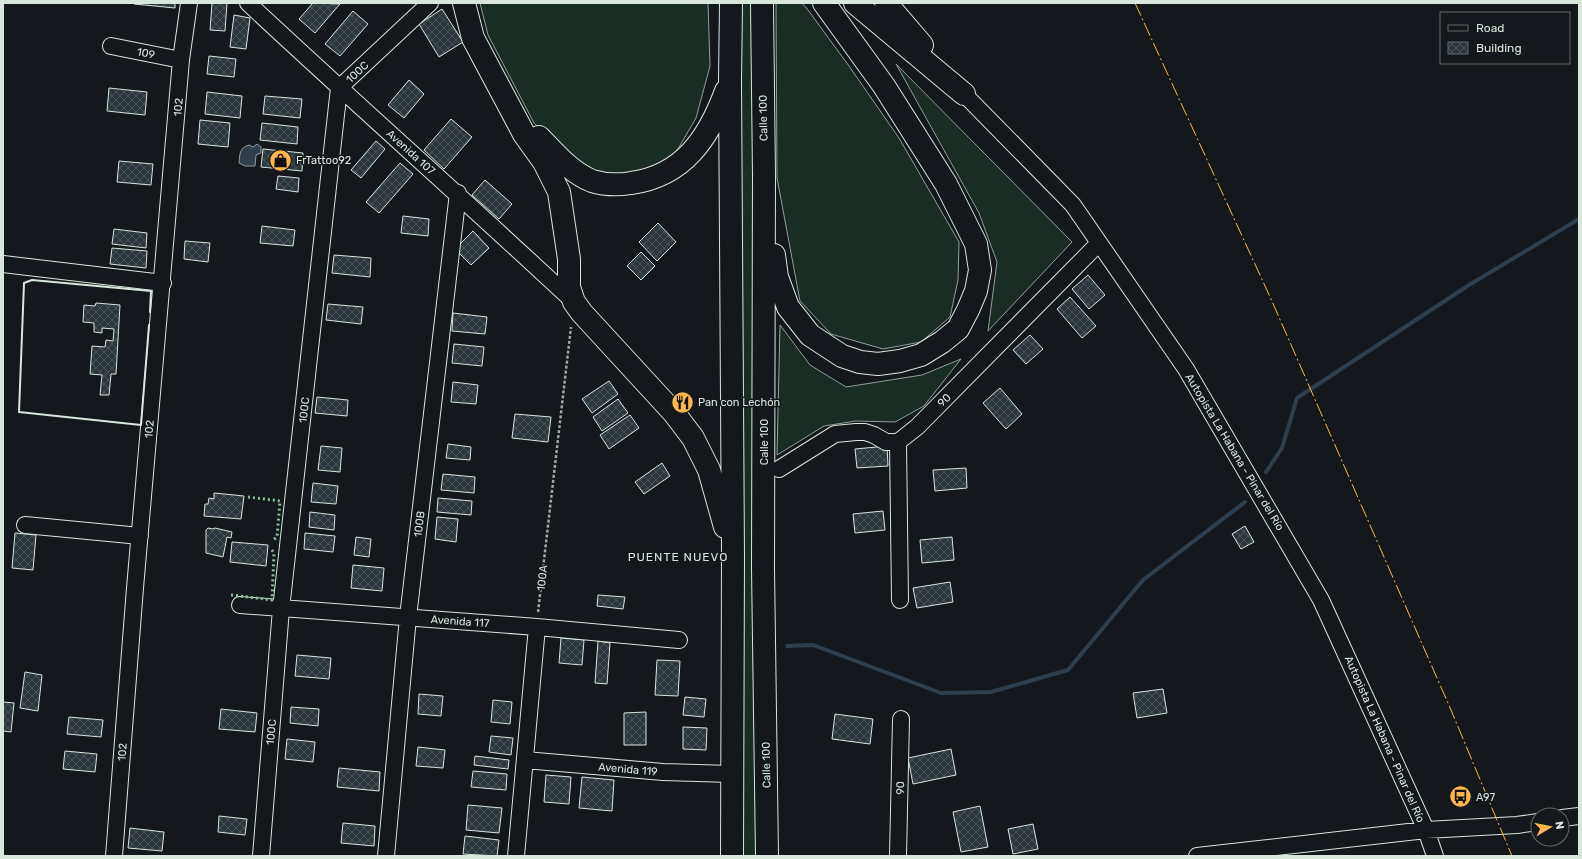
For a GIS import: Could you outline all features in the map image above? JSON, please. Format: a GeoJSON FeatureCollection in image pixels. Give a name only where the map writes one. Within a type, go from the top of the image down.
{"type":"FeatureCollection","features":[{"type":"Feature","properties":{"kind":"highway"},"geometry":{"type":"LineString","coordinates":[[464,3],[473,38],[524,134],[544,162],[560,192],[569,259],[569,287],[574,302],[582,314],[674,412],[693,438],[709,470],[733,557]]}},
{"type":"Feature","properties":{"kind":"highway"},"geometry":{"type":"LineString","coordinates":[[474,3],[482,40],[530,128],[567,166],[592,181],[617,185],[644,182],[671,171],[695,150],[709,129],[720,108],[730,81]]}},
{"type":"Feature","properties":{"kind":"highway"},"geometry":{"type":"LineString","coordinates":[[731,3],[730,81],[733,557],[732,856]]}},
{"type":"Feature","properties":{"kind":"highway","name":"Calle 100"},"geometry":{"type":"LineString","coordinates":[[762,3],[764,176],[763,568],[767,856]]}},
{"type":"Feature","properties":{"kind":"highway"},"geometry":{"type":"LineString","coordinates":[[764,176],[777,277],[788,307],[810,334],[842,356],[860,362],[878,364],[900,361],[921,355],[942,342],[958,329],[976,291],[980,270],[976,244],[942,178],[884,86],[824,3]]}},
{"type":"Feature","properties":{"kind":"highway","name":"Autopista La Habana - Pinar del Río"},"geometry":{"type":"LineString","coordinates":[[855,3],[964,94]]}},
{"type":"Feature","properties":{"kind":"highway","name":"Autopista La Habana - Pinar del Río"},"geometry":{"type":"LineString","coordinates":[[886,3],[964,94]]}},
{"type":"Feature","properties":{"kind":"street","name":"102"},"geometry":{"type":"LineString","coordinates":[[114,856],[181,60],[189,3]]}},
{"type":"Feature","properties":{"kind":"street","name":"Avenida 107"},"geometry":{"type":"LineString","coordinates":[[248,3],[574,302]]}},
{"type":"Feature","properties":{"kind":"street","name":"100C"},"geometry":{"type":"LineString","coordinates":[[261,856],[281,609],[339,88],[430,3]]}},
{"type":"Feature","properties":{"kind":"street","name":"109"},"geometry":{"type":"LineString","coordinates":[[110,46],[181,60]]}},
{"type":"Feature","properties":{"kind":"street","name":"Autopista La Habana - Pinar del Río"},"geometry":{"type":"LineString","coordinates":[[964,94],[1073,205],[1186,369],[1321,600],[1426,830],[1435,856]]}},
{"type":"Feature","properties":{"kind":"street","name":"100B"},"geometry":{"type":"LineString","coordinates":[[386,856],[408,617],[458,194]]}},
{"type":"Feature","properties":{"kind":"street","name":"90"},"geometry":{"type":"LineString","coordinates":[[898,442],[917,427],[1099,243]]}},
{"type":"Feature","properties":{"kind":"street"},"geometry":{"type":"LineString","coordinates":[[3,264],[163,283]]}},
{"type":"Feature","properties":{"kind":"street"},"geometry":{"type":"LineString","coordinates":[[779,469],[835,434],[865,432],[874,434],[886,442],[898,442],[900,600]]}},
{"type":"Feature","properties":{"kind":"street"},"geometry":{"type":"LineString","coordinates":[[25,525],[140,536]]}},
{"type":"Feature","properties":{"kind":"street","name":"Avenida 117"},"geometry":{"type":"LineString","coordinates":[[240,605],[537,627],[680,640]]}},
{"type":"Feature","properties":{"kind":"street"},"geometry":{"type":"LineString","coordinates":[[516,856],[537,627]]}},
{"type":"Feature","properties":{"kind":"street","name":"90"},"geometry":{"type":"LineString","coordinates":[[898,856],[901,719]]}},
{"type":"Feature","properties":{"kind":"street","name":"Avenida 119"},"geometry":{"type":"LineString","coordinates":[[525,760],[663,772],[732,774]]}},
{"type":"Feature","properties":{"kind":"street"},"geometry":{"type":"LineString","coordinates":[[1196,856],[1426,830],[1530,823]]}},
{"type":"Feature","properties":{"kind":"path","name":"100A"},"geometry":{"type":"LineString","coordinates":[[537,627],[574,302]]}},
{"type":"Feature","properties":{"kind":"green space"},"geometry":{"type":"Polygon","coordinates":[[[480,3],[708,3],[710,66],[696,118],[675,154],[648,170],[621,176],[594,172],[560,149],[534,123],[488,35],[480,3]]]}},
{"type":"Feature","properties":{"kind":"green space"},"geometry":{"type":"Polygon","coordinates":[[[739,3],[754,3],[760,856],[740,856],[739,3]]]}},
{"type":"Feature","properties":{"kind":"green space"},"geometry":{"type":"Polygon","coordinates":[[[776,3],[802,3],[808,10],[899,138],[959,242],[958,280],[950,317],[921,342],[883,349],[831,334],[800,301],[777,178],[776,3]]]}},
{"type":"Feature","properties":{"kind":"green space"},"geometry":{"type":"Polygon","coordinates":[[[896,64],[1072,242],[988,331],[997,262],[979,213],[896,64]]]}},
{"type":"Feature","properties":{"kind":"green space"},"geometry":{"type":"Polygon","coordinates":[[[780,325],[810,365],[846,387],[922,375],[961,359],[924,406],[895,422],[856,421],[824,426],[777,455],[780,325]]]}},
{"type":"Feature","properties":{"kind":"water"},"geometry":{"type":"Polygon","coordinates":[[[257,144],[261,147],[261,153],[256,155],[255,166],[245,166],[239,163],[243,148],[249,145],[253,147],[257,144]]]}},
{"type":"Feature","properties":{"kind":"building"},"geometry":{"type":"Polygon","coordinates":[[[175,3],[175,8],[134,4],[175,3]]]}},
{"type":"Feature","properties":{"kind":"building"},"geometry":{"type":"Polygon","coordinates":[[[212,3],[227,3],[225,31],[210,30],[212,3]]]}},
{"type":"Feature","properties":{"kind":"building"},"geometry":{"type":"Polygon","coordinates":[[[313,3],[340,4],[315,33],[299,19],[313,3]]]}},
{"type":"Feature","properties":{"kind":"building"},"geometry":{"type":"Polygon","coordinates":[[[442,9],[463,42],[439,57],[419,24],[442,9]]]}},
{"type":"Feature","properties":{"kind":"building"},"geometry":{"type":"Polygon","coordinates":[[[353,11],[368,24],[340,56],[325,44],[353,11]]]}},
{"type":"Feature","properties":{"kind":"building"},"geometry":{"type":"Polygon","coordinates":[[[234,15],[250,18],[246,49],[230,47],[234,15]]]}},
{"type":"Feature","properties":{"kind":"building"},"geometry":{"type":"Polygon","coordinates":[[[209,56],[236,59],[234,77],[207,74],[209,56]]]}},
{"type":"Feature","properties":{"kind":"building"},"geometry":{"type":"Polygon","coordinates":[[[409,80],[424,94],[404,118],[388,105],[409,80]]]}},
{"type":"Feature","properties":{"kind":"building"},"geometry":{"type":"Polygon","coordinates":[[[109,88],[147,92],[145,115],[107,111],[109,88]]]}},
{"type":"Feature","properties":{"kind":"building"},"geometry":{"type":"Polygon","coordinates":[[[207,92],[242,96],[240,118],[205,114],[207,92]]]}},
{"type":"Feature","properties":{"kind":"building"},"geometry":{"type":"Polygon","coordinates":[[[265,96],[302,99],[300,118],[263,114],[265,96]]]}},
{"type":"Feature","properties":{"kind":"building"},"geometry":{"type":"Polygon","coordinates":[[[451,119],[472,137],[444,169],[424,150],[451,119]]]}},
{"type":"Feature","properties":{"kind":"building"},"geometry":{"type":"Polygon","coordinates":[[[200,120],[230,123],[228,147],[198,144],[200,120]]]}},
{"type":"Feature","properties":{"kind":"building"},"geometry":{"type":"Polygon","coordinates":[[[262,123],[298,127],[297,144],[260,140],[262,123]]]}},
{"type":"Feature","properties":{"kind":"building"},"geometry":{"type":"Polygon","coordinates":[[[376,141],[385,149],[361,178],[351,170],[376,141]]]}},
{"type":"Feature","properties":{"kind":"building"},"geometry":{"type":"Polygon","coordinates":[[[263,149],[303,153],[302,171],[261,167],[263,149]]]}},
{"type":"Feature","properties":{"kind":"building"},"geometry":{"type":"Polygon","coordinates":[[[119,161],[153,164],[151,185],[117,182],[119,161]]]}},
{"type":"Feature","properties":{"kind":"building"},"geometry":{"type":"Polygon","coordinates":[[[400,163],[413,174],[379,213],[366,202],[400,163]]]}},
{"type":"Feature","properties":{"kind":"building"},"geometry":{"type":"Polygon","coordinates":[[[278,176],[299,178],[298,192],[276,189],[278,176]]]}},
{"type":"Feature","properties":{"kind":"building"},"geometry":{"type":"Polygon","coordinates":[[[485,180],[512,204],[499,219],[472,195],[485,180]]]}},
{"type":"Feature","properties":{"kind":"building"},"geometry":{"type":"Polygon","coordinates":[[[403,216],[429,219],[428,236],[401,233],[403,216]]]}},
{"type":"Feature","properties":{"kind":"building"},"geometry":{"type":"Polygon","coordinates":[[[658,223],[676,242],[657,261],[639,242],[658,223]]]}},
{"type":"Feature","properties":{"kind":"building"},"geometry":{"type":"Polygon","coordinates":[[[262,226],[295,230],[293,246],[260,243],[262,226]]]}},
{"type":"Feature","properties":{"kind":"building"},"geometry":{"type":"Polygon","coordinates":[[[114,229],[147,233],[146,248],[112,244],[114,229]]]}},
{"type":"Feature","properties":{"kind":"building"},"geometry":{"type":"Polygon","coordinates":[[[473,231],[489,248],[471,265],[455,249],[473,231]]]}},
{"type":"Feature","properties":{"kind":"building"},"geometry":{"type":"Polygon","coordinates":[[[185,241],[210,243],[208,262],[184,259],[185,241]]]}},
{"type":"Feature","properties":{"kind":"building"},"geometry":{"type":"Polygon","coordinates":[[[112,248],[147,251],[146,268],[110,264],[112,248]]]}},
{"type":"Feature","properties":{"kind":"building"},"geometry":{"type":"Polygon","coordinates":[[[641,252],[655,266],[641,280],[627,266],[641,252]]]}},
{"type":"Feature","properties":{"kind":"building"},"geometry":{"type":"Polygon","coordinates":[[[334,255],[371,258],[370,277],[332,273],[334,255]]]}},
{"type":"Feature","properties":{"kind":"building"},"geometry":{"type":"Polygon","coordinates":[[[1088,275],[1105,295],[1089,309],[1072,289],[1088,275]]]}},
{"type":"Feature","properties":{"kind":"building"},"geometry":{"type":"Polygon","coordinates":[[[1070,297],[1096,326],[1082,338],[1057,309],[1070,297]]]}},
{"type":"Feature","properties":{"kind":"building"},"geometry":{"type":"Polygon","coordinates":[[[96,303],[120,305],[116,374],[111,374],[109,395],[100,395],[102,375],[90,374],[92,346],[105,347],[106,340],[113,341],[114,329],[102,328],[102,333],[94,332],[94,323],[83,322],[84,305],[95,306],[96,303]]]}},
{"type":"Feature","properties":{"kind":"building"},"geometry":{"type":"Polygon","coordinates":[[[328,304],[363,307],[361,324],[326,320],[328,304]]]}},
{"type":"Feature","properties":{"kind":"building"},"geometry":{"type":"Polygon","coordinates":[[[453,313],[487,317],[485,334],[452,331],[453,313]]]}},
{"type":"Feature","properties":{"kind":"building"},"geometry":{"type":"Polygon","coordinates":[[[1030,335],[1043,349],[1026,364],[1013,350],[1030,335]]]}},
{"type":"Feature","properties":{"kind":"building"},"geometry":{"type":"Polygon","coordinates":[[[454,344],[484,347],[482,366],[452,363],[454,344]]]}},
{"type":"Feature","properties":{"kind":"building"},"geometry":{"type":"Polygon","coordinates":[[[609,381],[618,394],[592,413],[582,399],[609,381]]]}},
{"type":"Feature","properties":{"kind":"building"},"geometry":{"type":"Polygon","coordinates":[[[453,382],[478,385],[476,404],[451,402],[453,382]]]}},
{"type":"Feature","properties":{"kind":"building"},"geometry":{"type":"Polygon","coordinates":[[[1000,388],[1022,414],[1006,429],[983,403],[1000,388]]]}},
{"type":"Feature","properties":{"kind":"building"},"geometry":{"type":"Polygon","coordinates":[[[317,397],[348,400],[347,416],[315,413],[317,397]]]}},
{"type":"Feature","properties":{"kind":"building"},"geometry":{"type":"Polygon","coordinates":[[[618,399],[628,413],[602,431],[593,417],[618,399]]]}},
{"type":"Feature","properties":{"kind":"building"},"geometry":{"type":"Polygon","coordinates":[[[515,414],[551,417],[548,442],[512,438],[515,414]]]}},
{"type":"Feature","properties":{"kind":"building"},"geometry":{"type":"Polygon","coordinates":[[[630,415],[639,428],[609,449],[600,435],[630,415]]]}},
{"type":"Feature","properties":{"kind":"building"},"geometry":{"type":"Polygon","coordinates":[[[448,444],[471,447],[470,460],[446,458],[448,444]]]}},
{"type":"Feature","properties":{"kind":"building"},"geometry":{"type":"Polygon","coordinates":[[[321,446],[342,448],[340,472],[318,470],[321,446]]]}},
{"type":"Feature","properties":{"kind":"building"},"geometry":{"type":"Polygon","coordinates":[[[887,446],[888,466],[857,468],[855,449],[887,446]]]}},
{"type":"Feature","properties":{"kind":"building"},"geometry":{"type":"Polygon","coordinates":[[[662,463],[670,476],[644,494],[635,482],[662,463]]]}},
{"type":"Feature","properties":{"kind":"building"},"geometry":{"type":"Polygon","coordinates":[[[966,468],[967,488],[935,491],[933,470],[966,468]]]}},
{"type":"Feature","properties":{"kind":"building"},"geometry":{"type":"Polygon","coordinates":[[[443,474],[475,477],[474,493],[441,490],[443,474]]]}},
{"type":"Feature","properties":{"kind":"building"},"geometry":{"type":"Polygon","coordinates":[[[313,483],[338,486],[336,504],[311,502],[313,483]]]}},
{"type":"Feature","properties":{"kind":"building"},"geometry":{"type":"Polygon","coordinates":[[[214,493],[244,496],[241,519],[204,516],[205,504],[208,504],[209,498],[214,499],[214,493]]]}},
{"type":"Feature","properties":{"kind":"building"},"geometry":{"type":"Polygon","coordinates":[[[438,498],[472,501],[471,515],[437,512],[438,498]]]}},
{"type":"Feature","properties":{"kind":"building"},"geometry":{"type":"Polygon","coordinates":[[[883,511],[885,530],[855,533],[853,514],[883,511]]]}},
{"type":"Feature","properties":{"kind":"building"},"geometry":{"type":"Polygon","coordinates":[[[310,512],[335,515],[334,530],[309,527],[310,512]]]}},
{"type":"Feature","properties":{"kind":"building"},"geometry":{"type":"Polygon","coordinates":[[[437,517],[458,519],[456,542],[435,539],[437,517]]]}},
{"type":"Feature","properties":{"kind":"building"},"geometry":{"type":"Polygon","coordinates":[[[1245,526],[1254,542],[1241,549],[1232,534],[1245,526]]]}},
{"type":"Feature","properties":{"kind":"building"},"geometry":{"type":"Polygon","coordinates":[[[208,528],[232,532],[231,538],[227,537],[223,557],[206,553],[206,530],[208,528]]]}},
{"type":"Feature","properties":{"kind":"building"},"geometry":{"type":"Polygon","coordinates":[[[15,533],[36,535],[33,570],[12,568],[15,533]]]}},
{"type":"Feature","properties":{"kind":"building"},"geometry":{"type":"Polygon","coordinates":[[[305,533],[335,536],[333,552],[304,549],[305,533]]]}},
{"type":"Feature","properties":{"kind":"building"},"geometry":{"type":"Polygon","coordinates":[[[356,537],[371,539],[369,557],[354,555],[356,537]]]}},
{"type":"Feature","properties":{"kind":"building"},"geometry":{"type":"Polygon","coordinates":[[[952,537],[954,560],[922,563],[920,540],[952,537]]]}},
{"type":"Feature","properties":{"kind":"building"},"geometry":{"type":"Polygon","coordinates":[[[232,542],[268,545],[266,566],[230,562],[232,542]]]}},
{"type":"Feature","properties":{"kind":"building"},"geometry":{"type":"Polygon","coordinates":[[[353,565],[384,568],[382,591],[351,588],[353,565]]]}},
{"type":"Feature","properties":{"kind":"building"},"geometry":{"type":"Polygon","coordinates":[[[950,582],[953,602],[917,608],[913,588],[950,582]]]}},
{"type":"Feature","properties":{"kind":"building"},"geometry":{"type":"Polygon","coordinates":[[[598,595],[625,597],[623,609],[597,606],[598,595]]]}},
{"type":"Feature","properties":{"kind":"building"},"geometry":{"type":"Polygon","coordinates":[[[561,638],[584,640],[582,665],[559,663],[561,638]]]}},
{"type":"Feature","properties":{"kind":"building"},"geometry":{"type":"Polygon","coordinates":[[[598,641],[610,643],[607,684],[595,683],[598,641]]]}},
{"type":"Feature","properties":{"kind":"building"},"geometry":{"type":"Polygon","coordinates":[[[297,655],[331,658],[329,679],[295,676],[297,655]]]}},
{"type":"Feature","properties":{"kind":"building"},"geometry":{"type":"Polygon","coordinates":[[[657,660],[680,661],[678,696],[655,695],[657,660]]]}},
{"type":"Feature","properties":{"kind":"building"},"geometry":{"type":"Polygon","coordinates":[[[25,672],[42,675],[38,711],[20,708],[25,672]]]}},
{"type":"Feature","properties":{"kind":"building"},"geometry":{"type":"Polygon","coordinates":[[[1163,689],[1167,713],[1137,718],[1133,693],[1163,689]]]}},
{"type":"Feature","properties":{"kind":"building"},"geometry":{"type":"Polygon","coordinates":[[[419,694],[443,696],[441,716],[418,714],[419,694]]]}},
{"type":"Feature","properties":{"kind":"building"},"geometry":{"type":"Polygon","coordinates":[[[685,697],[706,699],[704,717],[683,715],[685,697]]]}},
{"type":"Feature","properties":{"kind":"building"},"geometry":{"type":"Polygon","coordinates":[[[493,700],[512,702],[510,724],[491,722],[493,700]]]}},
{"type":"Feature","properties":{"kind":"building"},"geometry":{"type":"Polygon","coordinates":[[[3,702],[14,703],[11,732],[3,731],[3,702]]]}},
{"type":"Feature","properties":{"kind":"building"},"geometry":{"type":"Polygon","coordinates":[[[291,707],[319,709],[318,726],[290,723],[291,707]]]}},
{"type":"Feature","properties":{"kind":"building"},"geometry":{"type":"Polygon","coordinates":[[[221,709],[257,713],[255,732],[219,729],[221,709]]]}},
{"type":"Feature","properties":{"kind":"building"},"geometry":{"type":"Polygon","coordinates":[[[646,712],[646,745],[624,745],[624,713],[646,712]]]}},
{"type":"Feature","properties":{"kind":"building"},"geometry":{"type":"Polygon","coordinates":[[[835,714],[873,719],[870,744],[832,739],[835,714]]]}},
{"type":"Feature","properties":{"kind":"building"},"geometry":{"type":"Polygon","coordinates":[[[69,717],[103,720],[101,737],[67,734],[69,717]]]}},
{"type":"Feature","properties":{"kind":"building"},"geometry":{"type":"Polygon","coordinates":[[[683,727],[707,728],[706,750],[683,749],[683,727]]]}},
{"type":"Feature","properties":{"kind":"building"},"geometry":{"type":"Polygon","coordinates":[[[491,736],[513,738],[511,755],[489,752],[491,736]]]}},
{"type":"Feature","properties":{"kind":"building"},"geometry":{"type":"Polygon","coordinates":[[[287,739],[315,742],[313,762],[285,759],[287,739]]]}},
{"type":"Feature","properties":{"kind":"building"},"geometry":{"type":"Polygon","coordinates":[[[418,747],[445,750],[443,768],[416,766],[418,747]]]}},
{"type":"Feature","properties":{"kind":"building"},"geometry":{"type":"Polygon","coordinates":[[[951,749],[956,775],[913,784],[908,758],[951,749]]]}},
{"type":"Feature","properties":{"kind":"building"},"geometry":{"type":"Polygon","coordinates":[[[65,751],[97,754],[95,772],[63,769],[65,751]]]}},
{"type":"Feature","properties":{"kind":"building"},"geometry":{"type":"Polygon","coordinates":[[[475,756],[509,760],[508,769],[474,765],[475,756]]]}},
{"type":"Feature","properties":{"kind":"building"},"geometry":{"type":"Polygon","coordinates":[[[339,768],[380,772],[379,791],[337,787],[339,768]]]}},
{"type":"Feature","properties":{"kind":"building"},"geometry":{"type":"Polygon","coordinates":[[[473,771],[507,774],[506,790],[471,787],[473,771]]]}},
{"type":"Feature","properties":{"kind":"building"},"geometry":{"type":"Polygon","coordinates":[[[546,775],[571,777],[569,804],[544,802],[546,775]]]}},
{"type":"Feature","properties":{"kind":"building"},"geometry":{"type":"Polygon","coordinates":[[[582,777],[614,780],[612,811],[579,808],[582,777]]]}},
{"type":"Feature","properties":{"kind":"building"},"geometry":{"type":"Polygon","coordinates":[[[468,805],[502,808],[499,833],[466,830],[468,805]]]}},
{"type":"Feature","properties":{"kind":"building"},"geometry":{"type":"Polygon","coordinates":[[[980,806],[988,847],[961,852],[953,812],[980,806]]]}},
{"type":"Feature","properties":{"kind":"building"},"geometry":{"type":"Polygon","coordinates":[[[219,816],[247,819],[245,835],[218,832],[219,816]]]}},
{"type":"Feature","properties":{"kind":"building"},"geometry":{"type":"Polygon","coordinates":[[[343,823],[375,826],[374,846],[341,843],[343,823]]]}},
{"type":"Feature","properties":{"kind":"building"},"geometry":{"type":"Polygon","coordinates":[[[1033,824],[1038,849],[1013,854],[1008,829],[1033,824]]]}},
{"type":"Feature","properties":{"kind":"building"},"geometry":{"type":"Polygon","coordinates":[[[130,828],[164,832],[162,851],[128,848],[130,828]]]}},
{"type":"Feature","properties":{"kind":"building"},"geometry":{"type":"Polygon","coordinates":[[[465,836],[499,840],[497,856],[463,854],[465,836]]]}},
{"type":"Feature","properties":{"kind":"waterway"},"geometry":{"type":"LineString","coordinates":[[1266,472],[1282,448],[1297,398],[1469,285],[1579,219]]}},
{"type":"Feature","properties":{"kind":"waterway"},"geometry":{"type":"LineString","coordinates":[[787,646],[813,645],[941,693],[991,692],[1068,670],[1143,580],[1245,502]]}},
{"type":"Feature","properties":{"kind":"hedge"},"geometry":{"type":"LineString","coordinates":[[248,497],[280,501],[277,537],[273,540]]}},
{"type":"Feature","properties":{"kind":"hedge"},"geometry":{"type":"LineString","coordinates":[[231,595],[272,600],[274,553],[272,550]]}},
{"type":"Feature","properties":{"kind":"wall"},"geometry":{"type":"LineString","coordinates":[[149,325],[141,425],[19,412],[24,283],[32,280],[151,291],[150,312]]}},
{"type":"Feature","properties":{"kind":"power"},"geometry":{"type":"LineString","coordinates":[[1135,3],[1271,299],[1451,710],[1512,856]]}},
{"type":"Feature","properties":{"kind":"place","name":"FrTattoo92"},"geometry":{"type":"Point","coordinates":[281,160]}},
{"type":"Feature","properties":{"kind":"place","name":"Pan con Lechón"},"geometry":{"type":"Point","coordinates":[682,402]}},
{"type":"Feature","properties":{"kind":"place","name":"A97"},"geometry":{"type":"Point","coordinates":[1461,797]}},
{"type":"Feature","properties":{"kind":"district","name":"PUENTE NUEVO"},"geometry":{"type":"Point","coordinates":[678,557]}}]}
